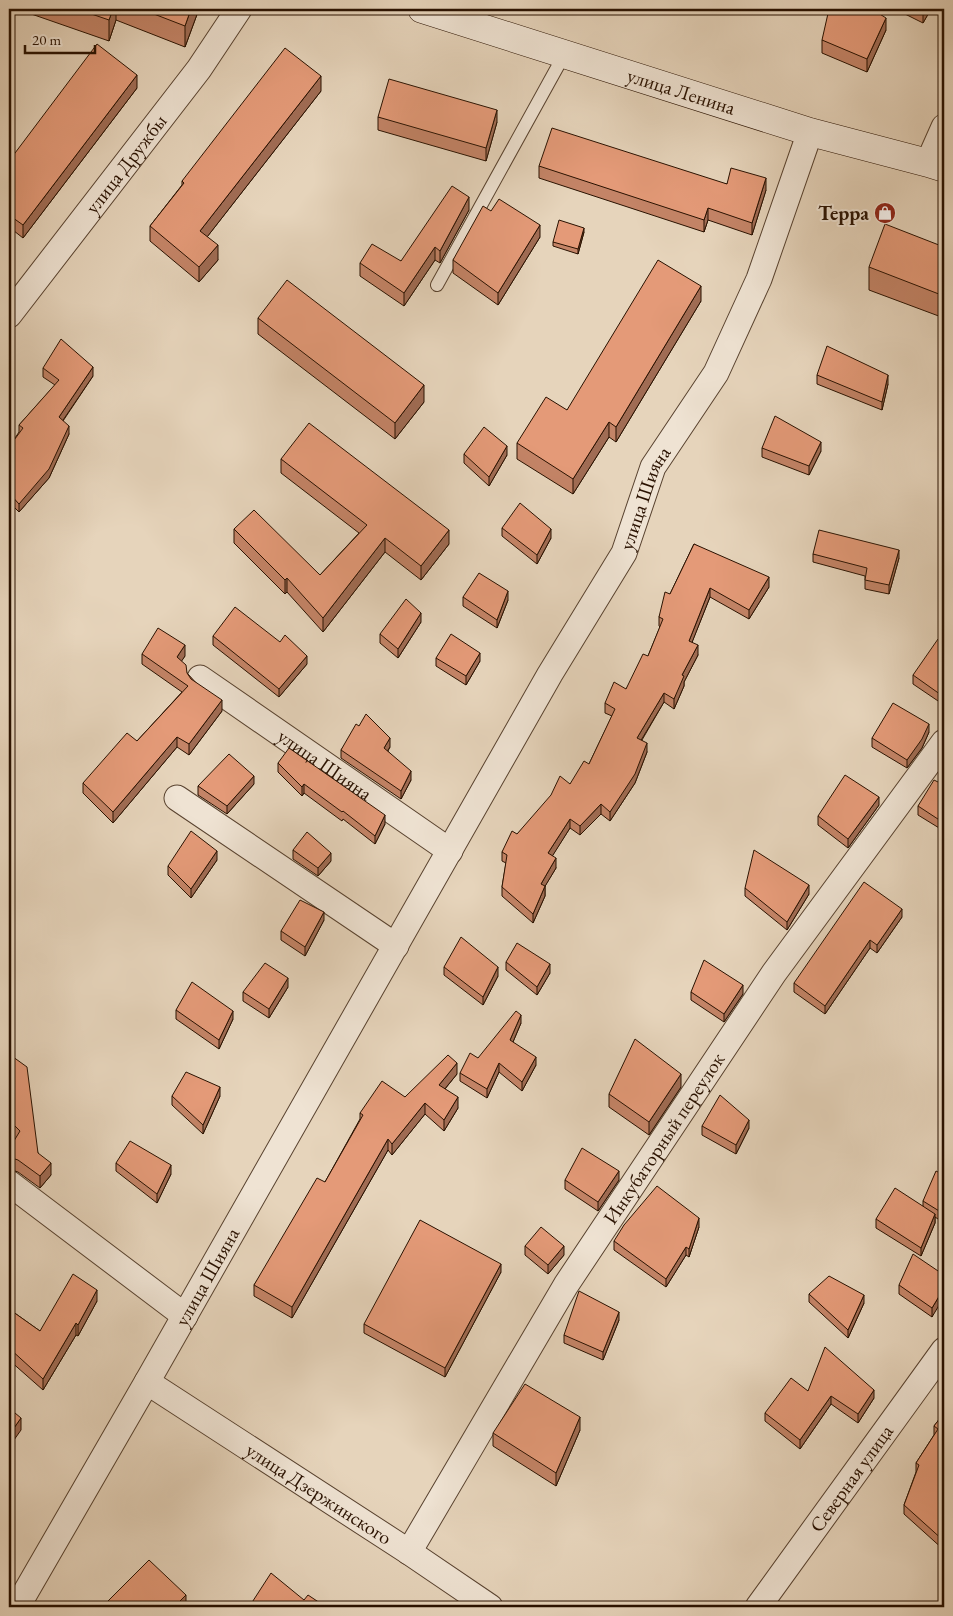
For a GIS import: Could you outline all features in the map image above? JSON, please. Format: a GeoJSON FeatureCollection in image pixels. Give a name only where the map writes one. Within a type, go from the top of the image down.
{"type":"FeatureCollection","features":[{"type":"Feature","properties":{"kind":"main road","name":"улица Ленина"},"geometry":{"type":"LineString","coordinates":[[426,9],[810,132],[936,166]]}},
{"type":"Feature","properties":{"kind":"street","name":"улица Дружбы"},"geometry":{"type":"LineString","coordinates":[[9,315],[199,69],[239,9]]}},
{"type":"Feature","properties":{"kind":"street"},"geometry":{"type":"LineString","coordinates":[[936,166],[944,127]]}},
{"type":"Feature","properties":{"kind":"street","name":"улица Шияна"},"geometry":{"type":"LineString","coordinates":[[17,1607],[148,1382],[550,674],[624,553],[653,466],[716,373],[759,279],[810,132]]}},
{"type":"Feature","properties":{"kind":"street","name":"улица Шияна"},"geometry":{"type":"LineString","coordinates":[[200,678],[450,851]]}},
{"type":"Feature","properties":{"kind":"street","name":"Инкубаторный переулок"},"geometry":{"type":"LineString","coordinates":[[409,1552],[566,1285],[774,973],[944,742]]}},
{"type":"Feature","properties":{"kind":"street"},"geometry":{"type":"LineString","coordinates":[[178,798],[396,946]]}},
{"type":"Feature","properties":{"kind":"street"},"geometry":{"type":"LineString","coordinates":[[9,1183],[185,1316]]}},
{"type":"Feature","properties":{"kind":"street","name":"Северная улица"},"geometry":{"type":"LineString","coordinates":[[758,1607],[944,1350]]}},
{"type":"Feature","properties":{"kind":"street","name":"улица Дзержинского"},"geometry":{"type":"LineString","coordinates":[[148,1382],[490,1607]]}},
{"type":"Feature","properties":{"kind":"lane"},"geometry":{"type":"LineString","coordinates":[[437,285],[564,54]]}},
{"type":"Feature","properties":{"kind":"building"},"geometry":{"type":"Polygon","coordinates":[[[77,9],[113,9],[109,20],[77,9]]]}},
{"type":"Feature","properties":{"kind":"building"},"geometry":{"type":"Polygon","coordinates":[[[141,9],[191,9],[185,26],[141,9]]]}},
{"type":"Feature","properties":{"kind":"building"},"geometry":{"type":"Polygon","coordinates":[[[829,9],[872,9],[886,18],[867,59],[822,40],[829,9]]]}},
{"type":"Feature","properties":{"kind":"building"},"geometry":{"type":"Polygon","coordinates":[[[97,44],[137,75],[23,225],[9,215],[9,161],[97,44]]]}},
{"type":"Feature","properties":{"kind":"building"},"geometry":{"type":"Polygon","coordinates":[[[285,48],[321,76],[200,231],[218,245],[199,267],[150,226],[184,183],[182,181],[285,48]]]}},
{"type":"Feature","properties":{"kind":"building"},"geometry":{"type":"Polygon","coordinates":[[[389,79],[497,110],[486,148],[378,117],[389,79]]]}},
{"type":"Feature","properties":{"kind":"building"},"geometry":{"type":"Polygon","coordinates":[[[552,128],[727,184],[731,168],[766,178],[752,223],[708,208],[704,220],[539,166],[552,128]]]}},
{"type":"Feature","properties":{"kind":"building"},"geometry":{"type":"Polygon","coordinates":[[[452,186],[469,197],[440,251],[435,247],[404,293],[360,263],[372,244],[401,261],[452,186]]]}},
{"type":"Feature","properties":{"kind":"building"},"geometry":{"type":"Polygon","coordinates":[[[499,199],[540,225],[498,293],[453,260],[483,206],[491,211],[499,199]]]}},
{"type":"Feature","properties":{"kind":"building"},"geometry":{"type":"Polygon","coordinates":[[[559,220],[584,228],[578,249],[553,242],[559,220]]]}},
{"type":"Feature","properties":{"kind":"building"},"geometry":{"type":"Polygon","coordinates":[[[885,224],[944,247],[944,296],[869,267],[885,224]]]}},
{"type":"Feature","properties":{"kind":"building"},"geometry":{"type":"Polygon","coordinates":[[[658,260],[701,286],[616,427],[609,422],[573,479],[517,443],[546,397],[567,410],[658,260]]]}},
{"type":"Feature","properties":{"kind":"building"},"geometry":{"type":"Polygon","coordinates":[[[287,280],[424,385],[395,423],[258,318],[287,280]]]}},
{"type":"Feature","properties":{"kind":"building"},"geometry":{"type":"Polygon","coordinates":[[[61,339],[93,367],[59,417],[69,426],[49,469],[19,504],[9,493],[9,447],[23,428],[19,425],[59,380],[43,368],[61,339]]]}},
{"type":"Feature","properties":{"kind":"building"},"geometry":{"type":"Polygon","coordinates":[[[827,346],[888,375],[882,402],[817,375],[827,346]]]}},
{"type":"Feature","properties":{"kind":"building"},"geometry":{"type":"Polygon","coordinates":[[[775,416],[821,442],[809,466],[762,448],[775,416]]]}},
{"type":"Feature","properties":{"kind":"building"},"geometry":{"type":"Polygon","coordinates":[[[309,423],[449,530],[421,566],[385,538],[323,618],[287,578],[285,580],[234,529],[254,510],[320,575],[367,525],[281,459],[309,423]]]}},
{"type":"Feature","properties":{"kind":"building"},"geometry":{"type":"Polygon","coordinates":[[[484,427],[507,446],[489,477],[464,454],[484,427]]]}},
{"type":"Feature","properties":{"kind":"building"},"geometry":{"type":"Polygon","coordinates":[[[520,503],[551,529],[537,555],[502,528],[520,503]]]}},
{"type":"Feature","properties":{"kind":"building"},"geometry":{"type":"Polygon","coordinates":[[[819,530],[899,550],[889,585],[865,580],[867,568],[813,554],[819,530]]]}},
{"type":"Feature","properties":{"kind":"building"},"geometry":{"type":"Polygon","coordinates":[[[694,544],[769,577],[749,610],[710,588],[689,641],[698,645],[682,675],[684,676],[674,699],[664,693],[637,738],[647,743],[635,774],[610,812],[601,804],[580,826],[570,819],[548,853],[556,858],[541,884],[545,886],[533,914],[502,887],[507,855],[502,852],[512,831],[517,834],[551,795],[560,776],[570,784],[584,761],[589,764],[615,709],[605,703],[614,682],[626,689],[643,654],[648,656],[663,619],[659,617],[665,592],[670,594],[694,544]]]}},
{"type":"Feature","properties":{"kind":"building"},"geometry":{"type":"Polygon","coordinates":[[[479,573],[508,591],[497,620],[463,597],[479,573]]]}},
{"type":"Feature","properties":{"kind":"building"},"geometry":{"type":"Polygon","coordinates":[[[406,599],[421,613],[398,649],[380,634],[406,599]]]}},
{"type":"Feature","properties":{"kind":"building"},"geometry":{"type":"Polygon","coordinates":[[[235,607],[280,642],[285,635],[307,656],[279,689],[213,636],[235,607]]]}},
{"type":"Feature","properties":{"kind":"building"},"geometry":{"type":"Polygon","coordinates":[[[158,628],[185,645],[177,657],[186,665],[187,673],[191,679],[222,700],[189,744],[177,737],[113,812],[83,783],[127,733],[137,741],[188,686],[142,654],[158,628]]]}},
{"type":"Feature","properties":{"kind":"building"},"geometry":{"type":"Polygon","coordinates":[[[451,634],[480,653],[466,676],[436,658],[451,634]]]}},
{"type":"Feature","properties":{"kind":"building"},"geometry":{"type":"Polygon","coordinates":[[[938,639],[944,645],[944,697],[913,675],[938,639]]]}},
{"type":"Feature","properties":{"kind":"building"},"geometry":{"type":"Polygon","coordinates":[[[893,703],[929,724],[922,739],[907,760],[872,738],[893,703]]]}},
{"type":"Feature","properties":{"kind":"building"},"geometry":{"type":"Polygon","coordinates":[[[366,714],[390,738],[384,748],[411,771],[401,791],[341,750],[356,724],[359,726],[366,714]]]}},
{"type":"Feature","properties":{"kind":"building"},"geometry":{"type":"Polygon","coordinates":[[[289,748],[385,815],[375,836],[304,784],[302,787],[278,763],[289,748]]]}},
{"type":"Feature","properties":{"kind":"building"},"geometry":{"type":"Polygon","coordinates":[[[229,754],[254,776],[227,806],[198,786],[229,754]]]}},
{"type":"Feature","properties":{"kind":"building"},"geometry":{"type":"Polygon","coordinates":[[[845,775],[879,797],[848,839],[818,816],[845,775]]]}},
{"type":"Feature","properties":{"kind":"building"},"geometry":{"type":"Polygon","coordinates":[[[944,775],[944,823],[918,806],[934,780],[940,783],[944,775]]]}},
{"type":"Feature","properties":{"kind":"building"},"geometry":{"type":"Polygon","coordinates":[[[191,831],[217,851],[191,889],[168,866],[191,831]]]}},
{"type":"Feature","properties":{"kind":"building"},"geometry":{"type":"Polygon","coordinates":[[[307,832],[331,853],[318,868],[293,850],[307,832]]]}},
{"type":"Feature","properties":{"kind":"building"},"geometry":{"type":"Polygon","coordinates":[[[754,850],[809,885],[787,922],[745,888],[754,850]]]}},
{"type":"Feature","properties":{"kind":"building"},"geometry":{"type":"Polygon","coordinates":[[[864,882],[902,909],[877,945],[870,940],[825,1006],[794,983],[864,882]]]}},
{"type":"Feature","properties":{"kind":"building"},"geometry":{"type":"Polygon","coordinates":[[[300,900],[324,912],[305,947],[281,931],[300,900]]]}},
{"type":"Feature","properties":{"kind":"building"},"geometry":{"type":"Polygon","coordinates":[[[461,937],[498,967],[483,997],[444,967],[461,937]]]}},
{"type":"Feature","properties":{"kind":"building"},"geometry":{"type":"Polygon","coordinates":[[[517,943],[550,964],[537,987],[506,962],[517,943]]]}},
{"type":"Feature","properties":{"kind":"building"},"geometry":{"type":"Polygon","coordinates":[[[704,960],[743,985],[724,1014],[691,992],[704,960]]]}},
{"type":"Feature","properties":{"kind":"building"},"geometry":{"type":"Polygon","coordinates":[[[265,963],[288,978],[269,1009],[243,992],[265,963]]]}},
{"type":"Feature","properties":{"kind":"building"},"geometry":{"type":"Polygon","coordinates":[[[192,982],[233,1011],[219,1040],[176,1010],[192,982]]]}},
{"type":"Feature","properties":{"kind":"building"},"geometry":{"type":"Polygon","coordinates":[[[516,1011],[521,1015],[510,1040],[536,1057],[522,1082],[499,1063],[487,1089],[460,1073],[470,1053],[478,1058],[516,1011]]]}},
{"type":"Feature","properties":{"kind":"building"},"geometry":{"type":"Polygon","coordinates":[[[635,1039],[681,1074],[649,1122],[609,1094],[635,1039]]]}},
{"type":"Feature","properties":{"kind":"building"},"geometry":{"type":"Polygon","coordinates":[[[9,1054],[27,1067],[38,1153],[51,1163],[40,1176],[18,1160],[9,1157],[9,1149],[20,1131],[9,1120],[9,1054]]]}},
{"type":"Feature","properties":{"kind":"building"},"geometry":{"type":"Polygon","coordinates":[[[448,1055],[457,1063],[439,1085],[458,1097],[444,1120],[425,1103],[392,1144],[388,1139],[292,1307],[254,1285],[317,1178],[325,1182],[363,1115],[360,1113],[382,1081],[405,1097],[448,1055]]]}},
{"type":"Feature","properties":{"kind":"building"},"geometry":{"type":"Polygon","coordinates":[[[186,1072],[220,1087],[203,1125],[172,1096],[186,1072]]]}},
{"type":"Feature","properties":{"kind":"building"},"geometry":{"type":"Polygon","coordinates":[[[720,1095],[749,1120],[736,1145],[702,1126],[720,1095]]]}},
{"type":"Feature","properties":{"kind":"building"},"geometry":{"type":"Polygon","coordinates":[[[130,1141],[171,1165],[157,1194],[116,1163],[130,1141]]]}},
{"type":"Feature","properties":{"kind":"building"},"geometry":{"type":"Polygon","coordinates":[[[582,1148],[619,1171],[598,1202],[565,1180],[582,1148]]]}},
{"type":"Feature","properties":{"kind":"building"},"geometry":{"type":"Polygon","coordinates":[[[936,1171],[944,1175],[944,1214],[923,1201],[936,1171]]]}},
{"type":"Feature","properties":{"kind":"building"},"geometry":{"type":"Polygon","coordinates":[[[657,1186],[699,1218],[689,1249],[686,1247],[666,1279],[614,1241],[624,1225],[657,1186]]]}},
{"type":"Feature","properties":{"kind":"building"},"geometry":{"type":"Polygon","coordinates":[[[895,1188],[935,1214],[921,1248],[876,1219],[895,1188]]]}},
{"type":"Feature","properties":{"kind":"building"},"geometry":{"type":"Polygon","coordinates":[[[420,1220],[501,1264],[445,1368],[364,1324],[420,1220]]]}},
{"type":"Feature","properties":{"kind":"building"},"geometry":{"type":"Polygon","coordinates":[[[541,1227],[564,1246],[548,1265],[525,1246],[541,1227]]]}},
{"type":"Feature","properties":{"kind":"building"},"geometry":{"type":"Polygon","coordinates":[[[913,1254],[944,1275],[944,1288],[932,1308],[899,1285],[913,1254]]]}},
{"type":"Feature","properties":{"kind":"building"},"geometry":{"type":"Polygon","coordinates":[[[73,1274],[97,1290],[78,1325],[76,1323],[43,1379],[9,1348],[9,1309],[40,1331],[73,1274]]]}},
{"type":"Feature","properties":{"kind":"building"},"geometry":{"type":"Polygon","coordinates":[[[829,1276],[864,1295],[848,1330],[809,1294],[829,1276]]]}},
{"type":"Feature","properties":{"kind":"building"},"geometry":{"type":"Polygon","coordinates":[[[579,1291],[619,1312],[603,1352],[564,1335],[579,1291]]]}},
{"type":"Feature","properties":{"kind":"building"},"geometry":{"type":"Polygon","coordinates":[[[825,1347],[874,1390],[858,1414],[831,1396],[800,1440],[765,1413],[791,1378],[808,1391],[825,1347]]]}},
{"type":"Feature","properties":{"kind":"building"},"geometry":{"type":"Polygon","coordinates":[[[525,1384],[580,1417],[556,1473],[493,1433],[525,1384]]]}},
{"type":"Feature","properties":{"kind":"building"},"geometry":{"type":"Polygon","coordinates":[[[9,1408],[21,1418],[9,1435],[9,1408]]]}},
{"type":"Feature","properties":{"kind":"building"},"geometry":{"type":"Polygon","coordinates":[[[944,1413],[944,1508],[941,1512],[944,1515],[944,1541],[904,1505],[919,1465],[916,1463],[938,1429],[934,1426],[944,1413]]]}},
{"type":"Feature","properties":{"kind":"building"},"geometry":{"type":"Polygon","coordinates":[[[149,1560],[186,1595],[174,1607],[102,1607],[149,1560]]]}},
{"type":"Feature","properties":{"kind":"building"},"geometry":{"type":"Polygon","coordinates":[[[271,1573],[304,1600],[308,1595],[326,1607],[249,1607],[271,1573]]]}},
{"type":"Feature","properties":{"kind":"place","name":"Терра"},"geometry":{"type":"Point","coordinates":[885,213]}}]}
